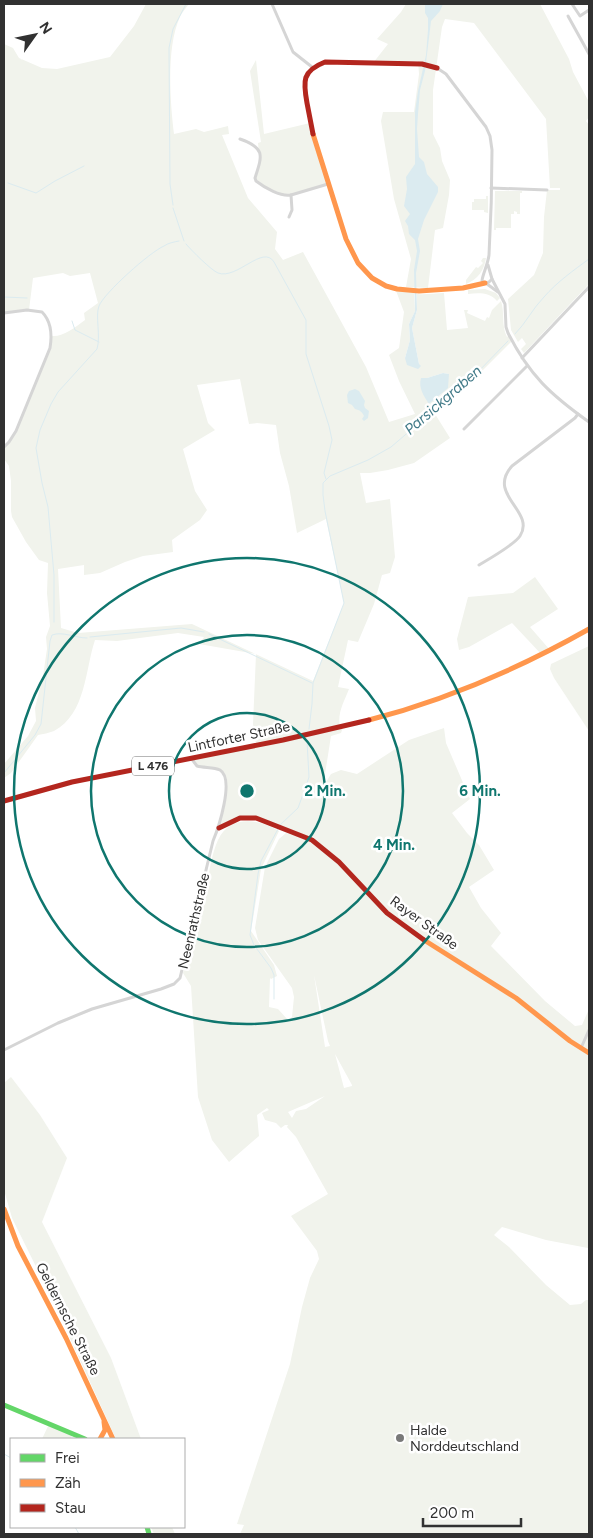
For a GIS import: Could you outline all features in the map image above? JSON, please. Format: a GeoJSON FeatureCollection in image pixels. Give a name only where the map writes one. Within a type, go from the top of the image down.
{"type":"FeatureCollection","features":[{"type":"Feature","properties":{"kind":"street"},"geometry":{"type":"LineString","coordinates":[[272,4],[293,52],[312,67]]}},
{"type":"Feature","properties":{"kind":"street"},"geometry":{"type":"LineString","coordinates":[[572,4],[580,16],[589,10]]}},
{"type":"Feature","properties":{"kind":"street"},"geometry":{"type":"LineString","coordinates":[[568,16],[589,54]]}},
{"type":"Feature","properties":{"kind":"street"},"geometry":{"type":"LineString","coordinates":[[491,276],[490,282],[486,283],[475,283],[465,287],[429,291],[390,287],[378,282],[364,271],[346,239],[311,128],[304,84],[306,76],[312,67],[325,62],[434,65],[446,74],[486,127],[492,143],[488,265],[491,276],[505,304],[506,327],[522,358],[540,383],[589,422]]}},
{"type":"Feature","properties":{"kind":"street"},"geometry":{"type":"LineString","coordinates":[[240,139],[254,144],[258,148],[260,155],[256,181],[278,193],[286,196],[292,195],[328,184]]}},
{"type":"Feature","properties":{"kind":"street"},"geometry":{"type":"LineString","coordinates":[[491,188],[547,190]]}},
{"type":"Feature","properties":{"kind":"street"},"geometry":{"type":"LineString","coordinates":[[289,217],[292,210],[292,195]]}},
{"type":"Feature","properties":{"kind":"street"},"geometry":{"type":"LineString","coordinates":[[488,265],[482,281],[496,289],[502,296]]}},
{"type":"Feature","properties":{"kind":"street"},"geometry":{"type":"LineString","coordinates":[[475,283],[483,275],[489,274],[491,276]]}},
{"type":"Feature","properties":{"kind":"street"},"geometry":{"type":"LineString","coordinates":[[522,358],[589,287]]}},
{"type":"Feature","properties":{"kind":"street"},"geometry":{"type":"LineString","coordinates":[[4,313],[27,310],[42,312],[47,320],[52,336],[50,348],[16,431],[4,447]]}},
{"type":"Feature","properties":{"kind":"street"},"geometry":{"type":"LineString","coordinates":[[464,429],[527,366]]}},
{"type":"Feature","properties":{"kind":"street"},"geometry":{"type":"LineString","coordinates":[[479,565],[513,542],[520,535],[523,528],[521,515],[505,490],[504,479],[506,472],[578,414]]}},
{"type":"Feature","properties":{"kind":"street","name":"Lintforter Straße"},"geometry":{"type":"LineString","coordinates":[[4,801],[46,788],[305,735],[376,718],[466,688],[546,653],[589,629]]}},
{"type":"Feature","properties":{"kind":"street","name":"Neenrathstraße"},"geometry":{"type":"LineString","coordinates":[[4,1050],[58,1023],[92,1009],[161,989],[177,981],[181,975],[213,841],[219,828],[226,784],[224,775],[219,770],[197,766],[191,758]]}},
{"type":"Feature","properties":{"kind":"street","name":"Rayer Straße"},"geometry":{"type":"LineString","coordinates":[[219,828],[240,818],[256,818],[319,844],[396,920],[428,943],[512,995],[581,1049],[589,1053]]}},
{"type":"Feature","properties":{"kind":"street"},"geometry":{"type":"LineString","coordinates":[[581,1049],[589,1030]]}},
{"type":"Feature","properties":{"kind":"street","name":"Geldernsche Straße"},"geometry":{"type":"LineString","coordinates":[[4,1209],[6,1218],[23,1256],[73,1352],[112,1438]]}},
{"type":"Feature","properties":{"kind":"street"},"geometry":{"type":"LineString","coordinates":[[4,1405],[83,1438]]}},
{"type":"Feature","properties":{"kind":"street"},"geometry":{"type":"LineString","coordinates":[[101,1438],[104,1430],[104,1418]]}},
{"type":"Feature","properties":{"kind":"shaded area"},"geometry":{"type":"Polygon","coordinates":[[[146,4],[189,4],[180,17],[176,29],[171,59],[170,90],[174,134],[196,129],[204,132],[228,126],[229,134],[222,135],[248,198],[277,232],[275,249],[283,260],[303,252],[366,367],[389,422],[415,414],[389,355],[399,348],[404,312],[395,288],[414,292],[415,311],[409,324],[410,340],[405,358],[419,364],[412,328],[417,310],[417,294],[444,293],[447,330],[468,328],[464,310],[468,310],[467,313],[485,321],[501,301],[505,332],[512,341],[446,407],[435,414],[450,438],[414,463],[388,470],[360,473],[366,503],[390,499],[395,557],[390,573],[382,575],[374,604],[358,642],[348,640],[338,687],[349,689],[339,717],[340,727],[343,727],[341,733],[331,736],[323,787],[331,774],[341,770],[357,774],[409,740],[444,728],[446,743],[470,799],[452,813],[479,845],[494,870],[469,887],[481,908],[501,933],[491,946],[545,1001],[575,1026],[582,1025],[589,1009],[588,1248],[546,1240],[502,1227],[494,1235],[509,1247],[546,1285],[570,1305],[581,1304],[589,1300],[589,1534],[240,1534],[244,1525],[237,1524],[290,1364],[310,1278],[319,1259],[317,1251],[291,1216],[328,1194],[296,1137],[287,1127],[288,1125],[281,1128],[276,1123],[265,1120],[262,1113],[269,1110],[267,1108],[257,1115],[259,1136],[229,1162],[212,1140],[198,1097],[191,986],[183,973],[205,882],[207,882],[218,840],[230,826],[246,821],[271,827],[279,831],[261,869],[251,931],[274,965],[277,976],[270,978],[269,1007],[278,1009],[288,1020],[292,1017],[294,997],[292,988],[258,940],[255,928],[265,867],[279,839],[286,833],[307,839],[247,817],[219,828],[226,793],[224,775],[219,770],[197,766],[191,758],[256,745],[253,724],[256,654],[313,681],[344,603],[326,519],[297,533],[276,425],[249,424],[240,379],[197,385],[208,423],[215,430],[183,449],[195,491],[207,510],[200,520],[172,540],[173,552],[143,556],[100,573],[84,575],[84,565],[58,569],[61,628],[78,633],[192,624],[255,654],[199,644],[204,637],[178,633],[117,641],[95,640],[83,690],[72,714],[65,723],[54,731],[38,735],[11,773],[4,778],[4,764],[28,736],[36,721],[35,708],[43,676],[47,649],[46,637],[50,626],[47,593],[48,563],[39,560],[12,517],[11,481],[9,466],[4,459],[4,447],[13,437],[50,348],[52,336],[65,333],[78,326],[85,320],[84,313],[98,303],[90,273],[70,276],[63,273],[33,278],[29,310],[4,313],[4,44],[13,48],[19,58],[42,68],[57,69],[110,57],[134,26],[146,4]],[[443,373],[427,378],[429,404],[441,394],[449,374],[443,373]],[[314,975],[325,1047],[330,1046],[314,975]],[[335,1054],[344,1088],[352,1085],[335,1054]],[[325,1096],[288,1112],[292,1118],[296,1111],[306,1109],[325,1096]]]}},
{"type":"Feature","properties":{"kind":"shaded area"},"geometry":{"type":"Polygon","coordinates":[[[406,4],[540,4],[589,102],[589,117],[586,121],[589,125],[589,284],[524,353],[521,349],[526,344],[522,338],[518,342],[511,330],[508,299],[534,275],[543,253],[547,190],[560,190],[560,188],[550,188],[546,119],[474,23],[445,19],[442,27],[433,90],[433,134],[440,148],[442,161],[450,180],[449,195],[443,228],[435,230],[428,288],[406,287],[411,259],[394,199],[381,121],[383,112],[414,112],[419,74],[418,61],[373,63],[388,44],[377,39],[406,4]]]}},
{"type":"Feature","properties":{"kind":"shaded area"},"geometry":{"type":"Polygon","coordinates":[[[425,4],[443,4],[440,11],[431,21],[418,114],[419,157],[424,162],[427,174],[438,187],[438,192],[424,220],[418,239],[420,251],[416,273],[417,310],[412,328],[421,366],[418,369],[407,365],[405,358],[410,340],[409,324],[415,311],[414,270],[417,251],[415,240],[409,234],[405,221],[410,214],[404,206],[407,189],[406,177],[415,164],[415,112],[426,55],[428,30],[425,4]]]}},
{"type":"Feature","properties":{"kind":"shaded area"},"geometry":{"type":"Polygon","coordinates":[[[256,60],[264,134],[310,123],[328,184],[286,196],[267,188],[255,178],[260,163],[258,143],[261,142],[250,71],[256,60]]]}},
{"type":"Feature","properties":{"kind":"shaded area"},"geometry":{"type":"Polygon","coordinates":[[[495,191],[522,191],[520,193],[520,214],[514,211],[514,214],[511,214],[511,228],[496,228],[494,230],[495,191]]]}},
{"type":"Feature","properties":{"kind":"shaded area"},"geometry":{"type":"Polygon","coordinates":[[[486,196],[488,196],[488,213],[484,212],[484,210],[472,210],[474,199],[486,199],[486,196]]]}},
{"type":"Feature","properties":{"kind":"shaded area"},"geometry":{"type":"Polygon","coordinates":[[[483,258],[486,258],[480,274],[466,284],[466,280],[476,267],[478,268],[483,263],[481,261],[483,258]]]}},
{"type":"Feature","properties":{"kind":"shaded area"},"geometry":{"type":"Polygon","coordinates":[[[485,289],[496,293],[500,298],[497,301],[480,293],[468,294],[468,290],[485,289]]]}},
{"type":"Feature","properties":{"kind":"shaded area"},"geometry":{"type":"Polygon","coordinates":[[[443,373],[449,374],[448,388],[429,404],[421,389],[421,378],[443,373]]]}},
{"type":"Feature","properties":{"kind":"shaded area"},"geometry":{"type":"Polygon","coordinates":[[[355,389],[359,391],[365,401],[365,408],[369,411],[368,418],[364,421],[362,419],[364,416],[362,412],[348,403],[347,395],[349,391],[355,389]]]}},
{"type":"Feature","properties":{"kind":"shaded area"},"geometry":{"type":"Polygon","coordinates":[[[535,577],[558,609],[530,627],[550,650],[542,655],[512,623],[469,647],[459,650],[457,639],[468,597],[513,593],[535,577]]]}},
{"type":"Feature","properties":{"kind":"shaded area"},"geometry":{"type":"Polygon","coordinates":[[[589,646],[589,731],[550,669],[551,664],[589,646]]]}},
{"type":"Feature","properties":{"kind":"shaded area"},"geometry":{"type":"Polygon","coordinates":[[[11,1077],[40,1115],[67,1158],[42,1222],[111,1358],[141,1438],[116,1438],[53,1301],[12,1218],[4,1190],[4,1083],[11,1077]]]}},
{"type":"Feature","properties":{"kind":"shaded area"},"geometry":{"type":"Polygon","coordinates":[[[49,1424],[73,1435],[71,1438],[42,1438],[49,1424]]]}},
{"type":"Feature","properties":{"kind":"shaded area"},"geometry":{"type":"Polygon","coordinates":[[[151,1528],[172,1528],[175,1534],[154,1534],[151,1528]]]}},
{"type":"Feature","properties":{"kind":"waterway"},"geometry":{"type":"LineString","coordinates":[[173,205],[170,184],[169,48],[173,29],[186,4]]}},
{"type":"Feature","properties":{"kind":"waterway"},"geometry":{"type":"LineString","coordinates":[[4,165],[4,176]]}},
{"type":"Feature","properties":{"kind":"waterway"},"geometry":{"type":"LineString","coordinates":[[8,183],[36,193],[84,166]]}},
{"type":"Feature","properties":{"kind":"waterway"},"geometry":{"type":"LineString","coordinates":[[173,208],[184,241]]}},
{"type":"Feature","properties":{"kind":"waterway"},"geometry":{"type":"LineString","coordinates":[[54,622],[54,575],[48,507],[36,448],[40,430],[58,392],[97,349],[98,310],[103,300],[128,273],[149,256],[167,244],[179,241]]}},
{"type":"Feature","properties":{"kind":"waterway"},"geometry":{"type":"LineString","coordinates":[[186,244],[218,273],[233,272],[263,257],[269,258],[274,262],[306,320],[306,354],[332,440],[324,473],[326,479]]}},
{"type":"Feature","properties":{"kind":"waterway","name":"Parsickgraben"},"geometry":{"type":"LineString","coordinates":[[515,334],[549,292],[566,276],[589,259]]}},
{"type":"Feature","properties":{"kind":"waterway"},"geometry":{"type":"LineString","coordinates":[[4,297],[27,298]]}},
{"type":"Feature","properties":{"kind":"waterway"},"geometry":{"type":"LineString","coordinates":[[72,321],[75,330],[99,342]]}},
{"type":"Feature","properties":{"kind":"waterway"},"geometry":{"type":"LineString","coordinates":[[309,729],[313,683],[344,603],[325,511],[323,483],[330,476],[368,460],[391,447],[473,377],[508,341]]}},
{"type":"Feature","properties":{"kind":"waterway"},"geometry":{"type":"LineString","coordinates":[[90,637],[181,628],[204,632]]}},
{"type":"Feature","properties":{"kind":"waterway"},"geometry":{"type":"LineString","coordinates":[[4,773],[35,735],[41,724],[52,635],[60,634],[87,638]]}},
{"type":"Feature","properties":{"kind":"waterway"},"geometry":{"type":"LineString","coordinates":[[209,634],[312,683]]}},
{"type":"Feature","properties":{"kind":"waterway"},"geometry":{"type":"LineString","coordinates":[[280,825],[298,808],[309,777],[307,741]]}},
{"type":"Feature","properties":{"kind":"waterway"},"geometry":{"type":"LineString","coordinates":[[274,999],[274,975],[254,945],[250,935],[261,861],[278,829]]}},
{"type":"Feature","properties":{"kind":"waterway"},"geometry":{"type":"LineString","coordinates":[[4,1454],[10,1457]]}},
{"type":"Feature","properties":{"kind":"waterway"},"geometry":{"type":"LineString","coordinates":[[76,1528],[79,1534]]}},
{"type":"Feature","properties":{"kind":"traffic: fast"},"geometry":{"type":"LineString","coordinates":[[4,1405],[83,1438]]}},
{"type":"Feature","properties":{"kind":"traffic: fast"},"geometry":{"type":"LineString","coordinates":[[147,1528],[149,1534]]}},
{"type":"Feature","properties":{"kind":"traffic: slow"},"geometry":{"type":"LineString","coordinates":[[313,134],[346,239],[358,263],[372,278],[386,286],[419,291],[463,288],[485,283]]}},
{"type":"Feature","properties":{"kind":"traffic: slow"},"geometry":{"type":"LineString","coordinates":[[369,720],[426,703],[482,682],[536,657],[589,629]]}},
{"type":"Feature","properties":{"kind":"traffic: slow"},"geometry":{"type":"LineString","coordinates":[[424,940],[516,998],[570,1041],[589,1053]]}},
{"type":"Feature","properties":{"kind":"traffic: slow"},"geometry":{"type":"LineString","coordinates":[[4,1209],[18,1246],[66,1338],[113,1438]]}},
{"type":"Feature","properties":{"kind":"traffic: slow"},"geometry":{"type":"LineString","coordinates":[[101,1438],[105,1430],[104,1422]]}},
{"type":"Feature","properties":{"kind":"traffic: jam"},"geometry":{"type":"LineString","coordinates":[[313,134],[305,83],[308,73],[317,65],[325,62],[422,64],[437,68]]}},
{"type":"Feature","properties":{"kind":"traffic: jam"},"geometry":{"type":"LineString","coordinates":[[4,801],[72,782],[283,740],[369,720]]}},
{"type":"Feature","properties":{"kind":"traffic: jam"},"geometry":{"type":"LineString","coordinates":[[219,828],[240,818],[256,818],[312,840],[339,862],[387,913],[424,940]]}},
{"type":"Feature","properties":{"kind":"place","name":"Halde Norddeutschland"},"geometry":{"type":"Point","coordinates":[400,1438]}}]}
